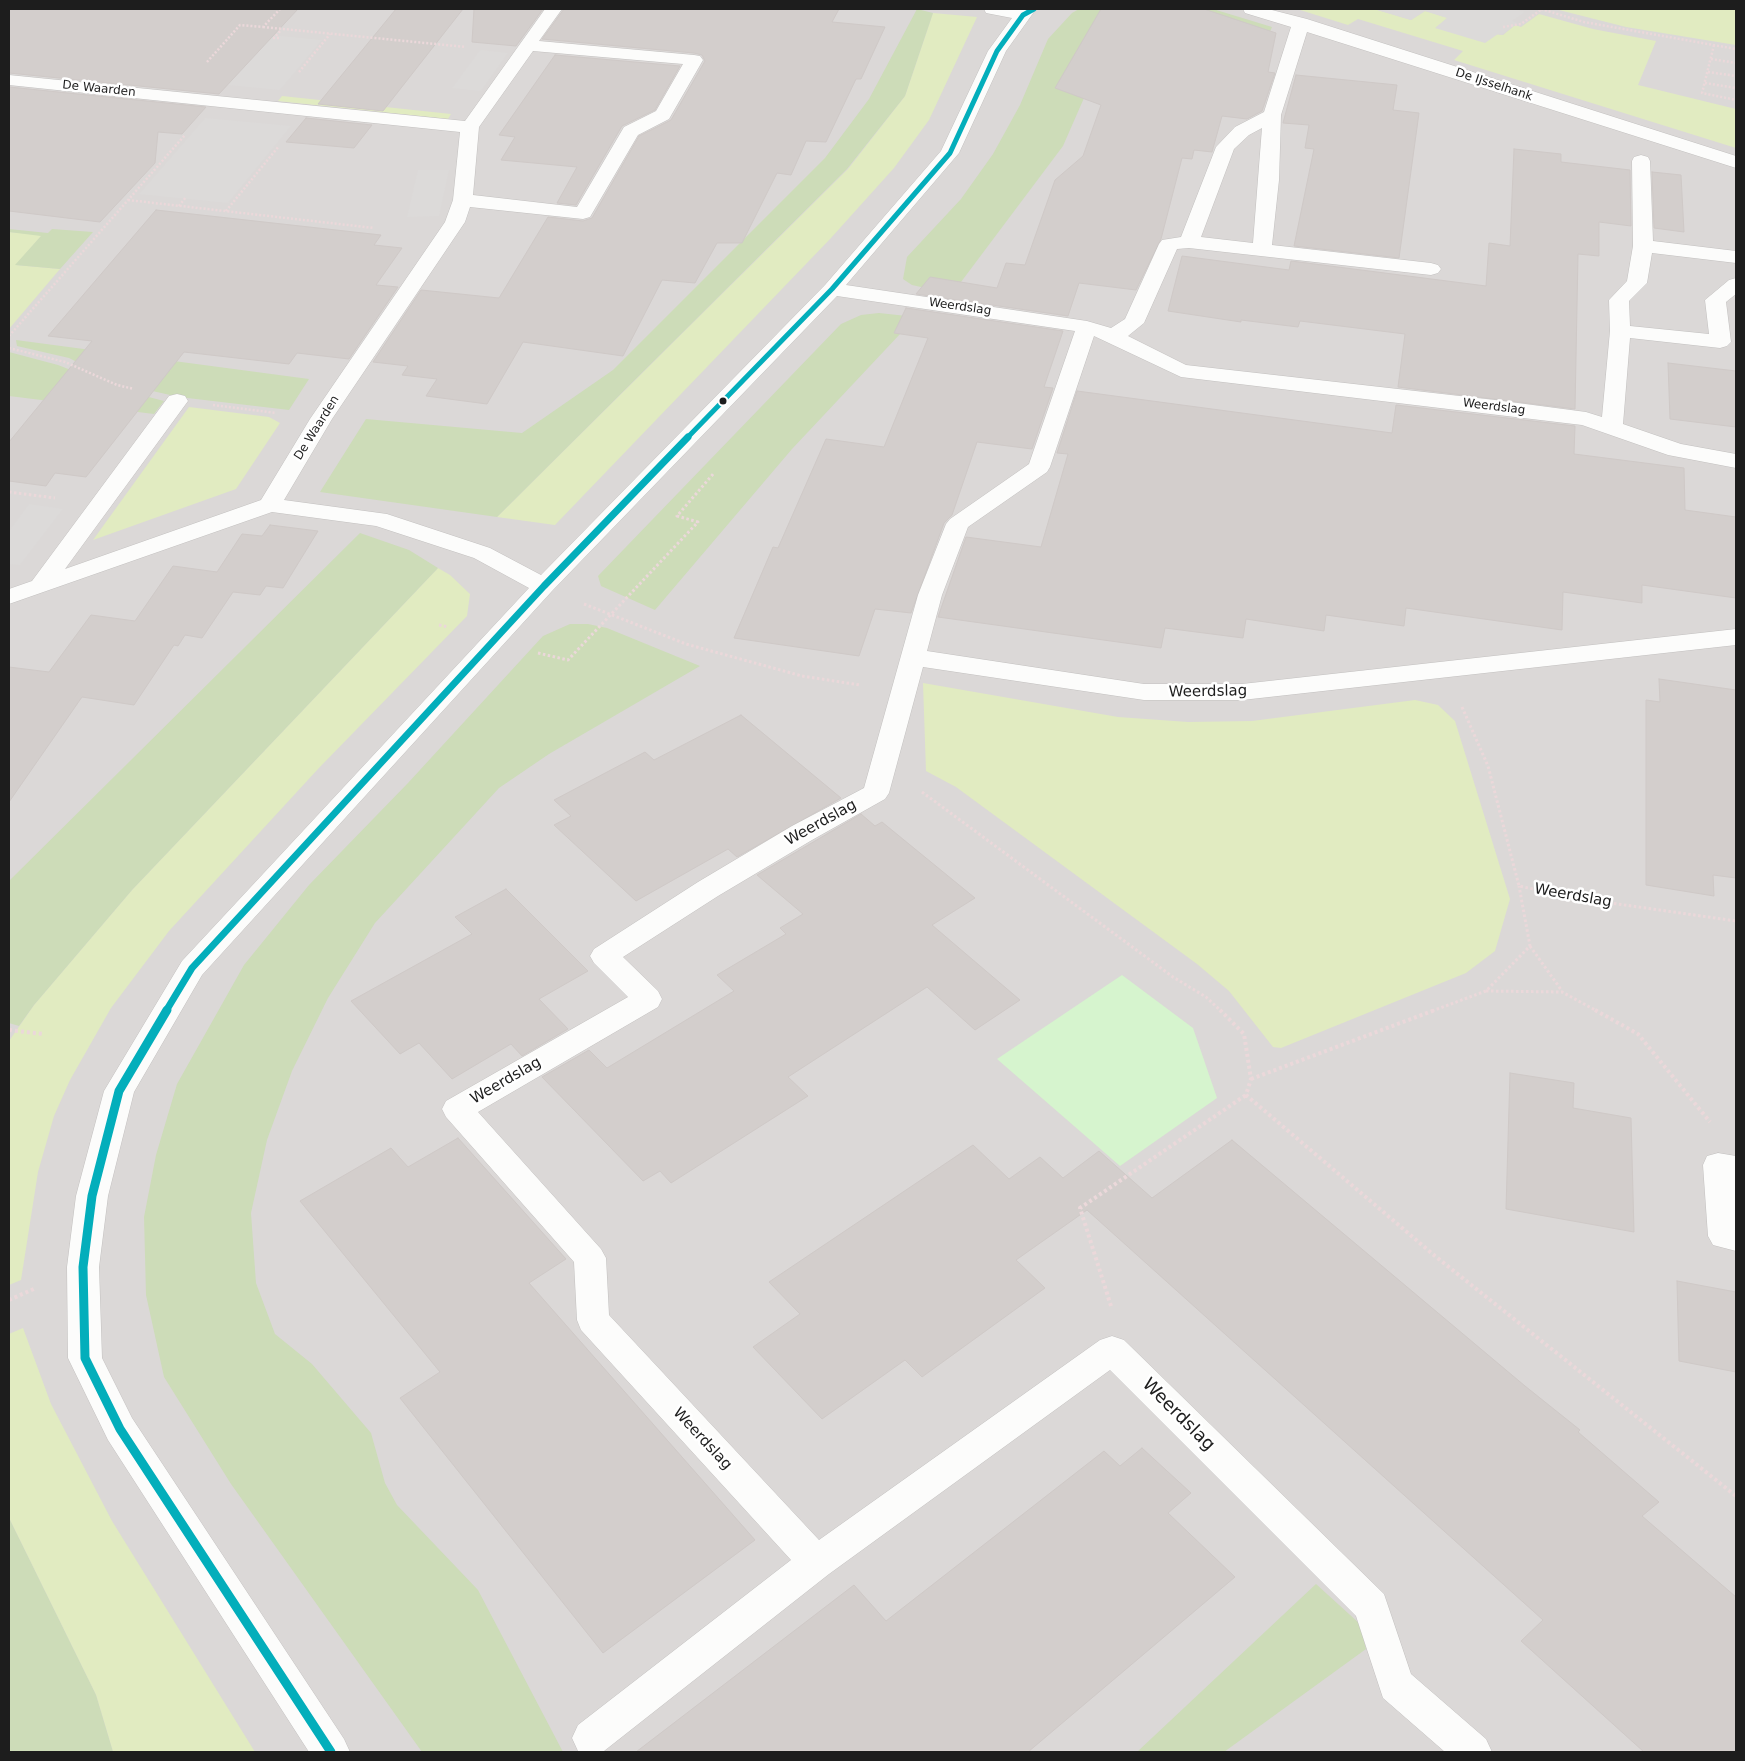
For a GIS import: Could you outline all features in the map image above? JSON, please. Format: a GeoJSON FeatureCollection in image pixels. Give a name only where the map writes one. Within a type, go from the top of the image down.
{"type":"FeatureCollection","features":[{"type":"Feature","properties":{"kind":"street","name":"De Waarden"},"geometry":{"type":"LineString","coordinates":[[270,505],[321,419],[455,222],[463,200],[470,127],[553,9]]}},
{"type":"Feature","properties":{"kind":"street"},"geometry":{"type":"LineString","coordinates":[[992,9],[1028,11]]}},
{"type":"Feature","properties":{"kind":"street","name":"De IJsselhank"},"geometry":{"type":"LineString","coordinates":[[1251,9],[1736,162]]}},
{"type":"Feature","properties":{"kind":"street"},"geometry":{"type":"LineString","coordinates":[[331,1752],[120,1429],[85,1358],[83,1266],[92,1196],[119,1092],[192,968],[544,586],[832,289],[950,153],[997,51],[1028,11]]}},
{"type":"Feature","properties":{"kind":"street"},"geometry":{"type":"LineString","coordinates":[[1262,249],[1269,180],[1272,115],[1301,24]]}},
{"type":"Feature","properties":{"kind":"street"},"geometry":{"type":"LineString","coordinates":[[463,200],[583,213],[631,131],[663,115],[694,60],[528,45]]}},
{"type":"Feature","properties":{"kind":"street","name":"De Waarden"},"geometry":{"type":"LineString","coordinates":[[9,80],[470,127]]}},
{"type":"Feature","properties":{"kind":"street"},"geometry":{"type":"LineString","coordinates":[[1189,242],[1225,147],[1242,131],[1272,115]]}},
{"type":"Feature","properties":{"kind":"street"},"geometry":{"type":"LineString","coordinates":[[1612,429],[1620,331],[1619,300],[1637,283],[1643,246],[1641,161]]}},
{"type":"Feature","properties":{"kind":"street"},"geometry":{"type":"LineString","coordinates":[[1100,332],[1134,323],[1169,244],[1189,242],[1430,269]]}},
{"type":"Feature","properties":{"kind":"street"},"geometry":{"type":"LineString","coordinates":[[1643,246],[1736,256]]}},
{"type":"Feature","properties":{"kind":"street"},"geometry":{"type":"LineString","coordinates":[[1620,331],[1720,342],[1715,300],[1736,284]]}},
{"type":"Feature","properties":{"kind":"street","name":"Weerdslag"},"geometry":{"type":"LineString","coordinates":[[832,289],[1100,332],[1181,371],[1495,406],[1586,420],[1676,450],[1736,462]]}},
{"type":"Feature","properties":{"kind":"street","name":"Weerdslag"},"geometry":{"type":"LineString","coordinates":[[816,1562],[593,1320],[590,1258],[457,1109],[648,999],[604,956],[725,879],[802,833],[876,793],[885,766],[905,692],[912,657],[930,595],[958,524],[1039,467],[1075,356],[1100,332]]}},
{"type":"Feature","properties":{"kind":"street"},"geometry":{"type":"LineString","coordinates":[[41,585],[177,401]]}},
{"type":"Feature","properties":{"kind":"street"},"geometry":{"type":"LineString","coordinates":[[9,597],[270,505],[379,519],[482,553],[544,586]]}},
{"type":"Feature","properties":{"kind":"street","name":"Weerdslag"},"geometry":{"type":"LineString","coordinates":[[912,657],[1144,692],[1242,692],[1736,637]]}},
{"type":"Feature","properties":{"kind":"street"},"geometry":{"type":"LineString","coordinates":[[1727,1166],[1724,1236],[1736,1238]]}},
{"type":"Feature","properties":{"kind":"street"},"geometry":{"type":"LineString","coordinates":[[591,1738],[816,1562],[1112,1350]]}},
{"type":"Feature","properties":{"kind":"street","name":"Weerdslag"},"geometry":{"type":"LineString","coordinates":[[1112,1350],[1371,1606],[1396,1685],[1473,1752]]}},
{"type":"Feature","properties":{"kind":"path"},"geometry":{"type":"LineString","coordinates":[[263,27],[280,9]]}},
{"type":"Feature","properties":{"kind":"path"},"geometry":{"type":"LineString","coordinates":[[1503,27],[1521,24],[1541,9],[1584,22],[1736,49]]}},
{"type":"Feature","properties":{"kind":"path"},"geometry":{"type":"LineString","coordinates":[[207,62],[240,25],[466,47]]}},
{"type":"Feature","properties":{"kind":"path"},"geometry":{"type":"LineString","coordinates":[[280,38],[274,38],[281,29]]}},
{"type":"Feature","properties":{"kind":"path"},"geometry":{"type":"LineString","coordinates":[[293,79],[330,34]]}},
{"type":"Feature","properties":{"kind":"path"},"geometry":{"type":"LineString","coordinates":[[1714,46],[1702,94],[1736,100]]}},
{"type":"Feature","properties":{"kind":"path"},"geometry":{"type":"LineString","coordinates":[[1711,59],[1736,63]]}},
{"type":"Feature","properties":{"kind":"path"},"geometry":{"type":"LineString","coordinates":[[1708,72],[1736,76]]}},
{"type":"Feature","properties":{"kind":"path"},"geometry":{"type":"LineString","coordinates":[[1705,83],[1736,88]]}},
{"type":"Feature","properties":{"kind":"path"},"geometry":{"type":"LineString","coordinates":[[9,336],[215,101]]}},
{"type":"Feature","properties":{"kind":"path"},"geometry":{"type":"LineString","coordinates":[[226,211],[308,110]]}},
{"type":"Feature","properties":{"kind":"path"},"geometry":{"type":"LineString","coordinates":[[179,206],[186,197]]}},
{"type":"Feature","properties":{"kind":"path"},"geometry":{"type":"LineString","coordinates":[[128,200],[374,228]]}},
{"type":"Feature","properties":{"kind":"path"},"geometry":{"type":"LineString","coordinates":[[544,586],[609,616],[686,644],[802,676],[905,692]]}},
{"type":"Feature","properties":{"kind":"path","name":"Weerdslag"},"geometry":{"type":"LineString","coordinates":[[1446,670],[1488,766],[1519,886],[1576,898],[1736,921]]}},
{"type":"Feature","properties":{"kind":"path"},"geometry":{"type":"LineString","coordinates":[[885,766],[1172,977],[1206,997],[1244,1034],[1251,1078],[1246,1095],[1080,1208],[1113,1312],[1112,1350]]}},
{"type":"Feature","properties":{"kind":"path"},"geometry":{"type":"LineString","coordinates":[[1519,886],[1530,946],[1562,992],[1638,1034],[1711,1124],[1727,1166]]}},
{"type":"Feature","properties":{"kind":"path"},"geometry":{"type":"LineString","coordinates":[[1486,991],[1530,946]]}},
{"type":"Feature","properties":{"kind":"path"},"geometry":{"type":"LineString","coordinates":[[1251,1078],[1486,991],[1562,992]]}},
{"type":"Feature","properties":{"kind":"path"},"geometry":{"type":"LineString","coordinates":[[9,1030],[42,1034]]}},
{"type":"Feature","properties":{"kind":"path"},"geometry":{"type":"LineString","coordinates":[[1246,1095],[1436,1256],[1736,1496]]}},
{"type":"Feature","properties":{"kind":"shaded area"},"geometry":{"type":"Polygon","coordinates":[[[9,9],[1736,9],[1736,1752],[9,1752],[9,9]]]}},
{"type":"Feature","properties":{"kind":"shaded area"},"geometry":{"type":"Polygon","coordinates":[[[1374,9],[1513,9],[1525,12],[1512,21],[1518,23],[1502,35],[1498,34],[1485,43],[1435,28],[1447,18],[1425,11],[1411,20],[1374,9]]]}},
{"type":"Feature","properties":{"kind":"shaded area"},"geometry":{"type":"Polygon","coordinates":[[[240,32],[322,40],[280,90],[196,82],[240,32]]]}},
{"type":"Feature","properties":{"kind":"shaded area"},"geometry":{"type":"Polygon","coordinates":[[[480,50],[508,53],[481,91],[452,88],[480,50]]]}},
{"type":"Feature","properties":{"kind":"shaded area"},"geometry":{"type":"Polygon","coordinates":[[[9,70],[192,88],[188,93],[9,75],[9,70]]]}},
{"type":"Feature","properties":{"kind":"shaded area"},"geometry":{"type":"Polygon","coordinates":[[[205,118],[291,126],[228,203],[139,194],[205,118]]]}},
{"type":"Feature","properties":{"kind":"shaded area"},"geometry":{"type":"Polygon","coordinates":[[[418,170],[449,170],[439,216],[407,217],[418,170]]]}},
{"type":"Feature","properties":{"kind":"shaded area"},"geometry":{"type":"Polygon","coordinates":[[[29,504],[63,509],[20,565],[9,564],[9,531],[29,504]]]}},
{"type":"Feature","properties":{"kind":"green space"},"geometry":{"type":"Polygon","coordinates":[[[917,9],[933,13],[905,96],[847,169],[497,517],[320,492],[366,419],[522,433],[613,370],[825,158],[869,99],[917,9]]]}},
{"type":"Feature","properties":{"kind":"green space"},"geometry":{"type":"Polygon","coordinates":[[[1079,9],[1213,9],[1272,27],[1268,36],[1098,66],[1063,146],[952,294],[912,285],[903,279],[907,257],[961,199],[993,154],[1020,105],[1048,39],[1072,13],[1079,9]]]}},
{"type":"Feature","properties":{"kind":"green space"},"geometry":{"type":"Polygon","coordinates":[[[1297,9],[1374,9],[1411,20],[1425,11],[1448,18],[1436,28],[1503,35],[1515,25],[1521,27],[1539,14],[1593,29],[1656,41],[1638,85],[1736,109],[1736,148],[1454,60],[1463,51],[1358,19],[1348,25],[1297,9]]]}},
{"type":"Feature","properties":{"kind":"green space"},"geometry":{"type":"Polygon","coordinates":[[[1555,9],[1736,9],[1736,45],[1626,27],[1555,9]]]}},
{"type":"Feature","properties":{"kind":"green space"},"geometry":{"type":"Polygon","coordinates":[[[933,13],[977,17],[929,120],[894,168],[831,238],[555,525],[497,517],[848,169],[905,96],[933,13]]]}},
{"type":"Feature","properties":{"kind":"green space"},"geometry":{"type":"Polygon","coordinates":[[[282,96],[451,114],[448,119],[278,101],[282,96]]]}},
{"type":"Feature","properties":{"kind":"green space"},"geometry":{"type":"Polygon","coordinates":[[[9,229],[48,233],[52,229],[93,232],[60,269],[15,265],[41,236],[9,232],[9,229]]]}},
{"type":"Feature","properties":{"kind":"green space"},"geometry":{"type":"Polygon","coordinates":[[[9,232],[42,235],[16,265],[60,269],[9,329],[9,232]]]}},
{"type":"Feature","properties":{"kind":"green space"},"geometry":{"type":"Polygon","coordinates":[[[879,313],[916,317],[792,449],[655,610],[601,586],[598,576],[841,324],[861,315],[879,313]]]}},
{"type":"Feature","properties":{"kind":"green space"},"geometry":{"type":"Polygon","coordinates":[[[16,340],[309,379],[289,410],[179,397],[148,390],[101,374],[69,358],[17,346],[16,340]]]}},
{"type":"Feature","properties":{"kind":"green space"},"geometry":{"type":"Polygon","coordinates":[[[9,352],[58,365],[122,390],[164,401],[154,414],[9,396],[9,352]]]}},
{"type":"Feature","properties":{"kind":"green space"},"geometry":{"type":"Polygon","coordinates":[[[189,407],[269,417],[280,423],[236,489],[93,540],[189,407]]]}},
{"type":"Feature","properties":{"kind":"green space"},"geometry":{"type":"Polygon","coordinates":[[[360,533],[409,550],[438,568],[132,890],[34,1005],[19,1026],[9,1023],[9,881],[360,533]]]}},
{"type":"Feature","properties":{"kind":"green space"},"geometry":{"type":"Polygon","coordinates":[[[438,568],[450,575],[470,594],[467,616],[318,769],[169,931],[111,1008],[70,1080],[54,1116],[38,1172],[21,1280],[9,1285],[9,1041],[34,1005],[132,890],[438,568]]]}},
{"type":"Feature","properties":{"kind":"green space"},"geometry":{"type":"Polygon","coordinates":[[[570,624],[588,624],[607,628],[700,666],[549,754],[499,788],[375,923],[328,998],[292,1071],[267,1140],[251,1213],[256,1283],[275,1334],[312,1364],[371,1433],[385,1483],[397,1505],[478,1590],[563,1752],[422,1752],[231,1484],[164,1377],[146,1295],[144,1217],[156,1155],[177,1084],[244,965],[309,885],[408,783],[543,636],[570,624]]]}},
{"type":"Feature","properties":{"kind":"green space"},"geometry":{"type":"Polygon","coordinates":[[[923,683],[1118,717],[1188,722],[1252,721],[1415,700],[1438,705],[1455,721],[1510,899],[1495,951],[1466,973],[1281,1048],[1273,1047],[1229,991],[1197,964],[956,787],[926,771],[923,683]]]}},
{"type":"Feature","properties":{"kind":"green space"},"geometry":{"type":"Polygon","coordinates":[[[1122,975],[1193,1028],[1217,1098],[1120,1166],[997,1059],[1122,975]]]}},
{"type":"Feature","properties":{"kind":"green space"},"geometry":{"type":"Polygon","coordinates":[[[23,1328],[51,1404],[112,1521],[255,1752],[113,1752],[96,1695],[9,1518],[9,1334],[23,1328]]]}},
{"type":"Feature","properties":{"kind":"green space"},"geometry":{"type":"Polygon","coordinates":[[[9,1518],[96,1695],[113,1752],[9,1752],[9,1518]]]}},
{"type":"Feature","properties":{"kind":"green space"},"geometry":{"type":"Polygon","coordinates":[[[1316,1584],[1360,1624],[1366,1649],[1224,1752],[1137,1752],[1316,1584]]]}},
{"type":"Feature","properties":{"kind":"building"},"geometry":{"type":"Polygon","coordinates":[[[9,9],[298,9],[219,94],[9,73],[9,9]]]}},
{"type":"Feature","properties":{"kind":"building"},"geometry":{"type":"Polygon","coordinates":[[[396,9],[463,9],[383,111],[318,104],[396,9]]]}},
{"type":"Feature","properties":{"kind":"building"},"geometry":{"type":"Polygon","coordinates":[[[474,9],[543,9],[516,46],[472,42],[474,9]]]}},
{"type":"Feature","properties":{"kind":"building"},"geometry":{"type":"Polygon","coordinates":[[[564,9],[839,9],[832,22],[885,27],[861,79],[856,79],[826,142],[806,141],[791,175],[777,173],[742,243],[717,243],[695,283],[662,280],[623,356],[523,342],[487,404],[426,396],[437,379],[402,375],[408,366],[373,362],[421,290],[499,298],[548,217],[583,221],[592,218],[639,136],[671,120],[705,61],[702,55],[694,53],[542,39],[564,9]]]}},
{"type":"Feature","properties":{"kind":"building"},"geometry":{"type":"Polygon","coordinates":[[[1101,9],[1204,9],[1276,33],[1268,72],[1275,73],[1262,111],[1247,119],[1222,116],[1212,152],[1194,150],[1192,159],[1182,158],[1161,239],[1136,290],[1079,283],[1068,316],[916,294],[930,277],[997,288],[1006,263],[1025,265],[1055,180],[1083,156],[1101,105],[1055,88],[1101,9]]]}},
{"type":"Feature","properties":{"kind":"building"},"geometry":{"type":"Polygon","coordinates":[[[555,55],[680,66],[655,110],[622,126],[576,205],[557,203],[577,167],[501,160],[515,137],[499,135],[555,55]]]}},
{"type":"Feature","properties":{"kind":"building"},"geometry":{"type":"Polygon","coordinates":[[[1296,75],[1397,85],[1393,110],[1419,113],[1399,258],[1294,246],[1314,149],[1305,148],[1309,125],[1283,123],[1296,75]]]}},
{"type":"Feature","properties":{"kind":"building"},"geometry":{"type":"Polygon","coordinates":[[[9,87],[206,107],[182,134],[158,132],[155,163],[100,222],[9,211],[9,87]]]}},
{"type":"Feature","properties":{"kind":"building"},"geometry":{"type":"Polygon","coordinates":[[[306,118],[372,125],[354,148],[286,142],[306,118]]]}},
{"type":"Feature","properties":{"kind":"building"},"geometry":{"type":"Polygon","coordinates":[[[1514,149],[1561,154],[1561,162],[1630,170],[1631,226],[1599,222],[1599,256],[1578,254],[1575,409],[1398,387],[1405,334],[1300,321],[1298,327],[1241,320],[1241,322],[1168,311],[1182,256],[1289,270],[1291,261],[1486,286],[1489,243],[1510,246],[1514,149]]]}},
{"type":"Feature","properties":{"kind":"building"},"geometry":{"type":"Polygon","coordinates":[[[1652,172],[1681,175],[1684,232],[1654,228],[1652,172]]]}},
{"type":"Feature","properties":{"kind":"building"},"geometry":{"type":"Polygon","coordinates":[[[156,210],[381,235],[374,245],[402,248],[376,285],[398,287],[349,359],[297,353],[289,364],[184,352],[86,477],[55,473],[46,486],[9,481],[9,442],[92,341],[48,336],[156,210]]]}},
{"type":"Feature","properties":{"kind":"building"},"geometry":{"type":"Polygon","coordinates":[[[906,308],[1063,331],[1044,387],[1053,388],[1032,449],[977,442],[952,515],[944,523],[911,613],[875,609],[859,656],[734,638],[773,547],[778,548],[826,439],[884,447],[928,338],[894,333],[906,308]]]}},
{"type":"Feature","properties":{"kind":"building"},"geometry":{"type":"Polygon","coordinates":[[[1668,363],[1736,371],[1736,427],[1670,419],[1668,363]]]}},
{"type":"Feature","properties":{"kind":"building"},"geometry":{"type":"Polygon","coordinates":[[[1077,391],[1392,433],[1396,405],[1575,426],[1574,454],[1684,468],[1685,510],[1736,517],[1736,598],[1642,585],[1642,603],[1563,592],[1562,630],[1406,608],[1404,626],[1326,615],[1324,631],[1246,619],[1243,638],[1165,628],[1161,648],[938,617],[966,537],[1041,547],[1068,454],[1057,453],[1077,391]]]}},
{"type":"Feature","properties":{"kind":"building"},"geometry":{"type":"Polygon","coordinates":[[[270,525],[318,531],[283,588],[266,586],[260,595],[233,592],[202,638],[185,635],[178,646],[174,645],[134,705],[82,697],[9,802],[9,667],[49,672],[91,615],[135,621],[173,566],[217,572],[242,534],[262,536],[270,525]]]}},
{"type":"Feature","properties":{"kind":"building"},"geometry":{"type":"Polygon","coordinates":[[[1659,679],[1736,690],[1736,878],[1713,875],[1714,896],[1646,885],[1646,700],[1660,702],[1659,679]]]}},
{"type":"Feature","properties":{"kind":"building"},"geometry":{"type":"Polygon","coordinates":[[[741,715],[841,798],[737,857],[728,849],[636,901],[554,825],[571,816],[554,800],[645,752],[654,760],[741,715]]]}},
{"type":"Feature","properties":{"kind":"building"},"geometry":{"type":"Polygon","coordinates":[[[861,814],[875,826],[882,822],[975,898],[932,925],[1020,1000],[975,1030],[927,987],[788,1077],[808,1096],[671,1183],[660,1171],[643,1181],[542,1077],[589,1050],[607,1068],[734,991],[717,975],[786,934],[780,928],[803,914],[757,875],[861,814]]]}},
{"type":"Feature","properties":{"kind":"building"},"geometry":{"type":"Polygon","coordinates":[[[506,889],[588,971],[539,999],[568,1029],[522,1056],[511,1044],[452,1079],[419,1043],[400,1054],[351,1001],[472,934],[455,917],[506,889]]]}},
{"type":"Feature","properties":{"kind":"building"},"geometry":{"type":"Polygon","coordinates":[[[1510,1073],[1574,1083],[1573,1108],[1631,1118],[1634,1232],[1506,1209],[1510,1073]]]}},
{"type":"Feature","properties":{"kind":"building"},"geometry":{"type":"Polygon","coordinates":[[[458,1138],[566,1259],[529,1283],[755,1540],[603,1653],[400,1398],[440,1372],[300,1201],[391,1148],[408,1167],[458,1138]]]}},
{"type":"Feature","properties":{"kind":"building"},"geometry":{"type":"Polygon","coordinates":[[[1232,1140],[1580,1430],[1578,1432],[1659,1502],[1642,1516],[1736,1597],[1736,1752],[1644,1752],[1521,1641],[1543,1620],[1087,1210],[1016,1260],[1045,1288],[922,1377],[905,1360],[822,1419],[753,1347],[800,1314],[769,1282],[973,1145],[1009,1179],[1040,1157],[1063,1178],[1099,1151],[1152,1198],[1232,1140]]]}},
{"type":"Feature","properties":{"kind":"building"},"geometry":{"type":"Polygon","coordinates":[[[1677,1281],[1736,1292],[1736,1372],[1679,1361],[1677,1281]]]}},
{"type":"Feature","properties":{"kind":"building"},"geometry":{"type":"Polygon","coordinates":[[[1142,1448],[1191,1493],[1168,1513],[1235,1577],[1028,1752],[636,1752],[854,1585],[886,1621],[1104,1451],[1120,1466],[1142,1448]]]}},
{"type":"Feature","properties":{"kind":"transit line"},"geometry":{"type":"LineString","coordinates":[[331,1752],[120,1429],[85,1358],[83,1267],[92,1196],[119,1091],[192,968],[544,586],[832,289],[950,153],[997,51],[1023,15],[1034,9]]}}]}
